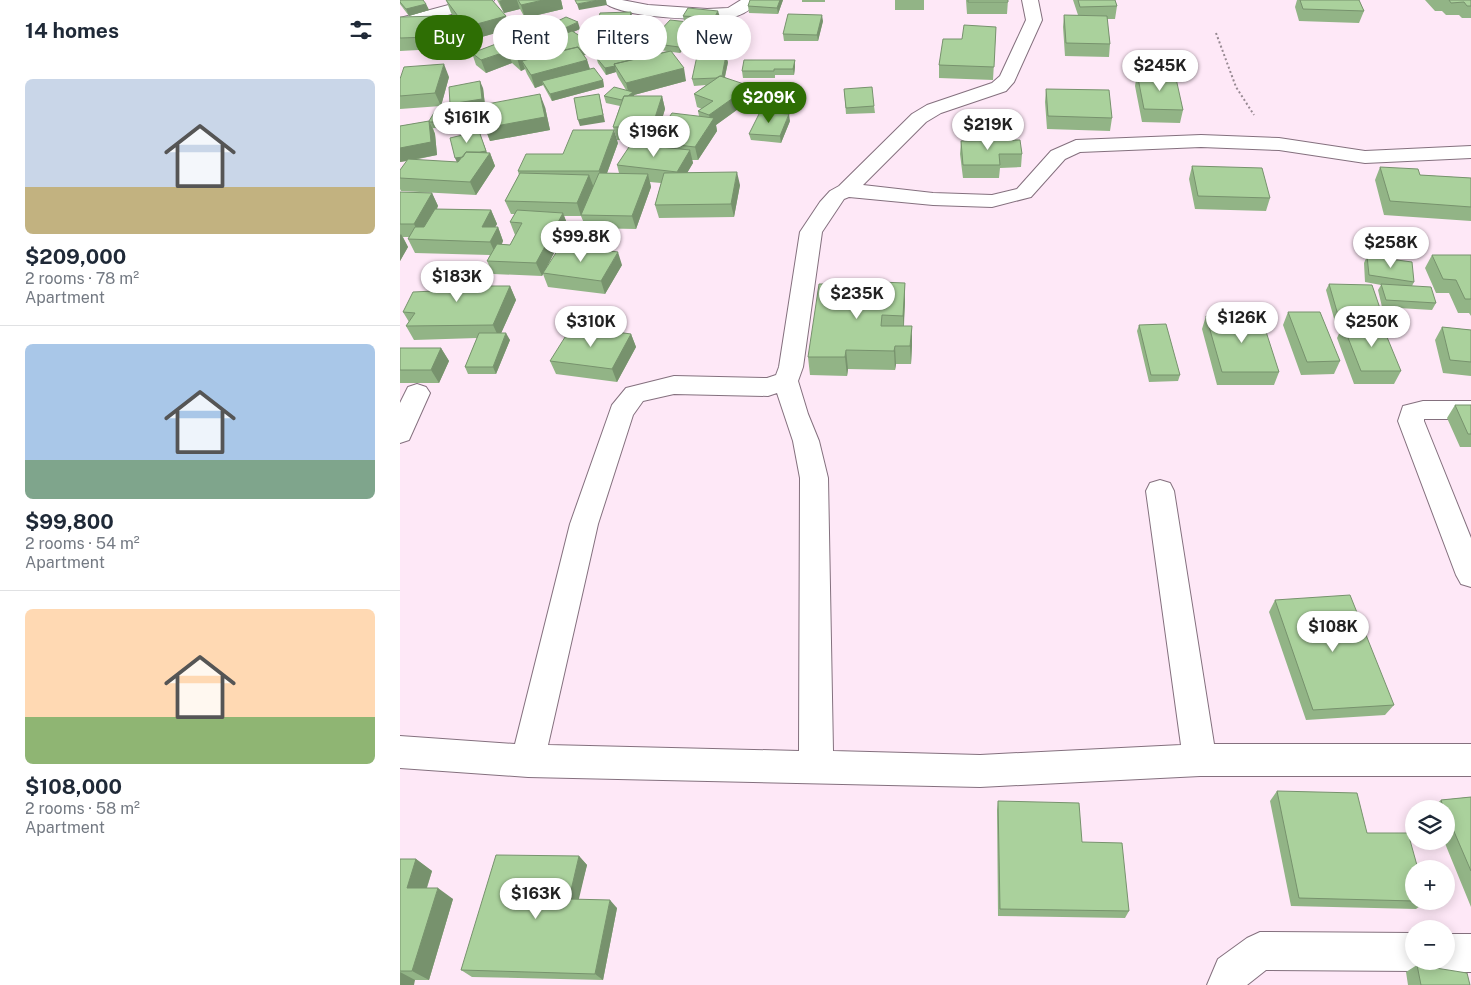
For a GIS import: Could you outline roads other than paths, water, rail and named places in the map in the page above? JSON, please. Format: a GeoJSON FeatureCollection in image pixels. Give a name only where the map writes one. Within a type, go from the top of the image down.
{"type":"FeatureCollection","features":[{"type":"Feature","properties":{"kind":"street"},"geometry":{"type":"LineString","coordinates":[[400,23],[486,0]]}},
{"type":"Feature","properties":{"kind":"street"},"geometry":{"type":"LineString","coordinates":[[610,0],[613,3],[633,8],[708,14],[730,13],[750,0]]}},
{"type":"Feature","properties":{"kind":"street"},"geometry":{"type":"LineString","coordinates":[[816,768],[814,478],[806,441],[795,414],[786,381],[791,367],[811,232],[827,207],[838,195],[846,190],[919,118],[934,109],[988,92],[999,87],[1008,78],[1034,20],[1030,0]]}},
{"type":"Feature","properties":{"kind":"street"},"geometry":{"type":"LineString","coordinates":[[846,190],[933,199],[992,201],[1024,193],[1058,155],[1076,146],[1201,141],[1279,144],[1364,157],[1471,152]]}},
{"type":"Feature","properties":{"kind":"street"},"geometry":{"type":"LineString","coordinates":[[528,761],[584,524],[621,412],[635,394],[674,385],[768,387],[786,381]]}},
{"type":"Feature","properties":{"kind":"street"},"geometry":{"type":"LineString","coordinates":[[400,432],[417,392]]}},
{"type":"Feature","properties":{"kind":"street"},"geometry":{"type":"LineString","coordinates":[[1471,410],[1423,410],[1412,413],[1411,421],[1471,574]]}},
{"type":"Feature","properties":{"kind":"street"},"geometry":{"type":"LineString","coordinates":[[1160,491],[1200,760]]}},
{"type":"Feature","properties":{"kind":"street"},"geometry":{"type":"LineString","coordinates":[[400,752],[528,761],[980,771],[1200,760],[1471,760]]}},
{"type":"Feature","properties":{"kind":"street"},"geometry":{"type":"LineString","coordinates":[[1226,985],[1232,972],[1260,951],[1405,952]]}},
{"type":"Feature","properties":{"kind":"street"},"geometry":{"type":"LineString","coordinates":[[1455,952],[1471,953]]}}]}
